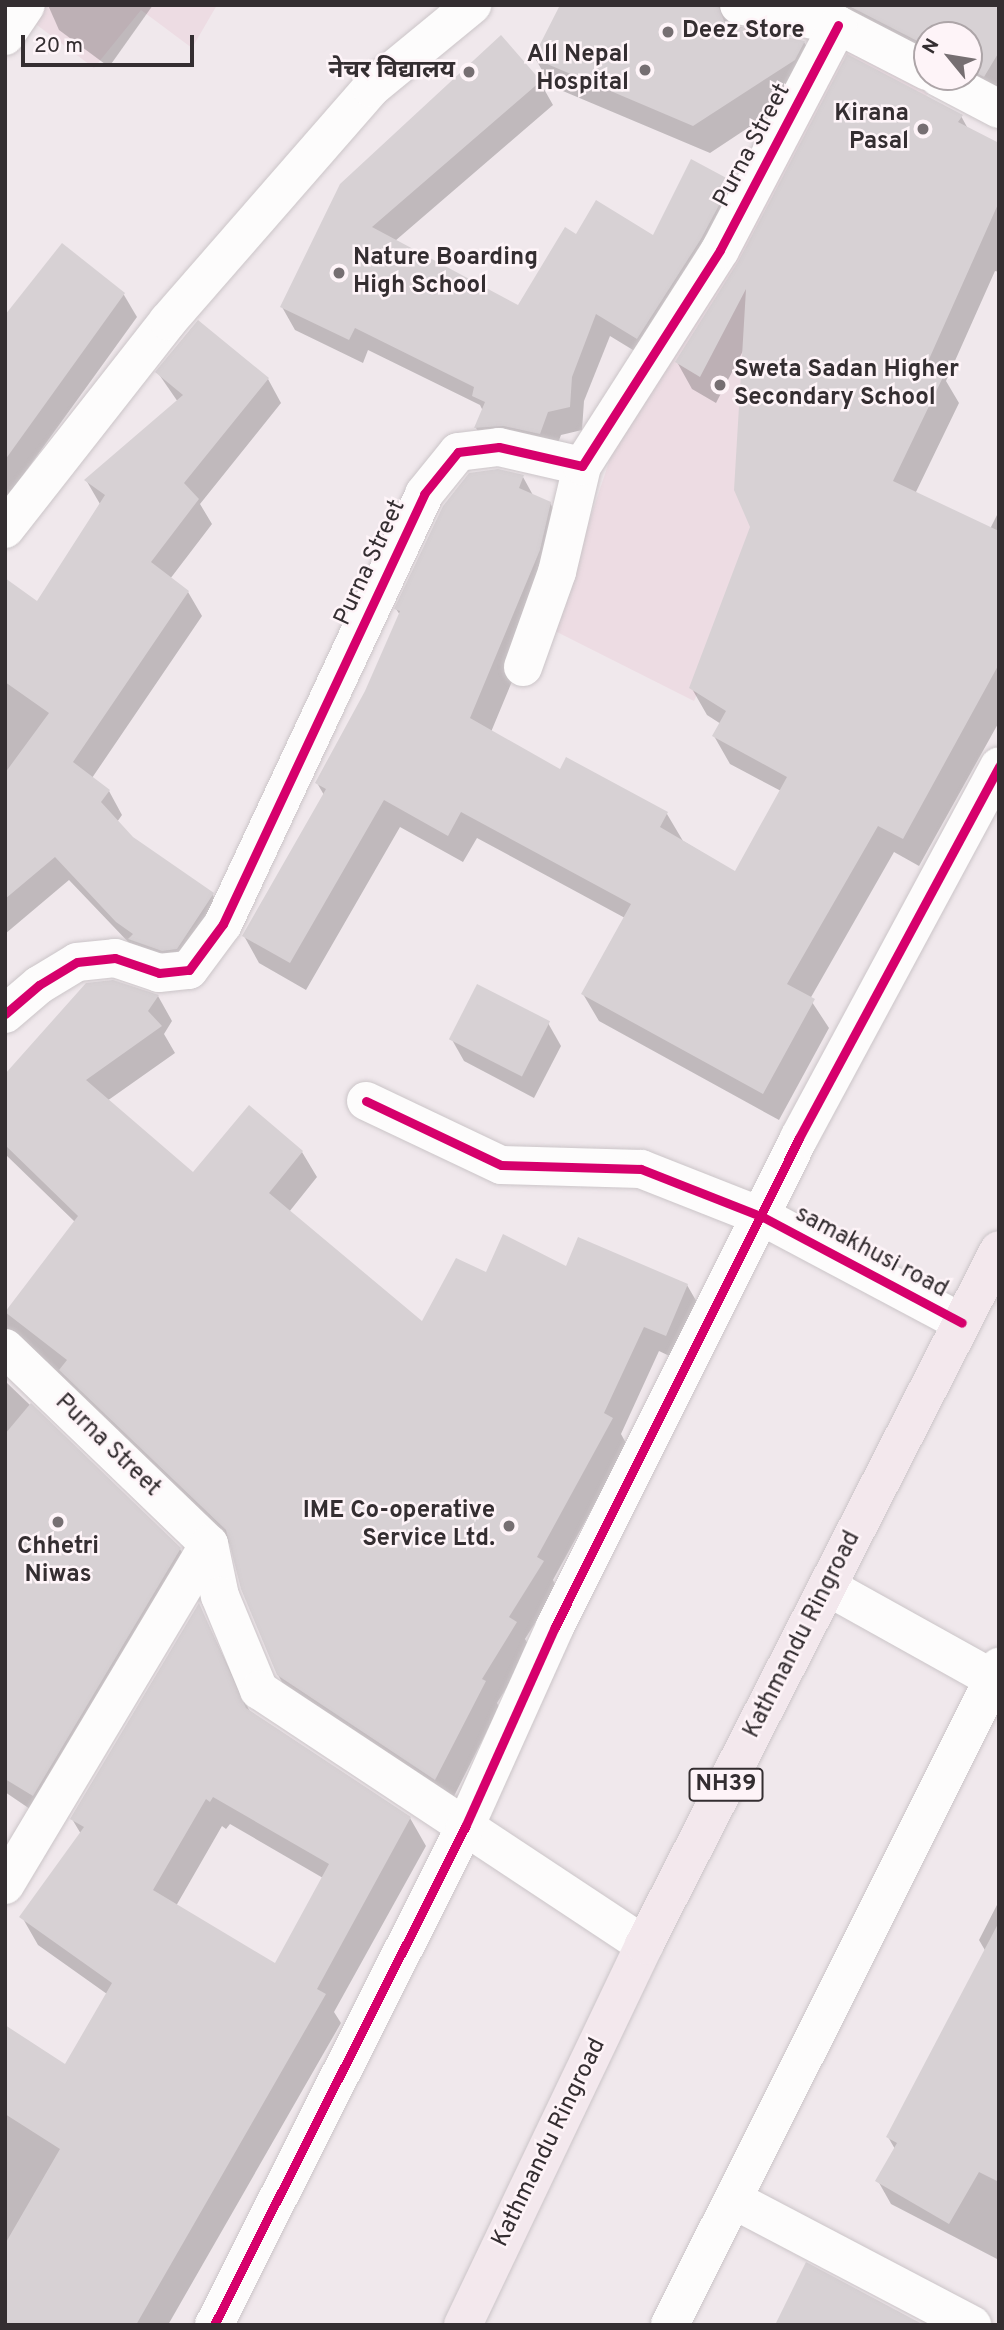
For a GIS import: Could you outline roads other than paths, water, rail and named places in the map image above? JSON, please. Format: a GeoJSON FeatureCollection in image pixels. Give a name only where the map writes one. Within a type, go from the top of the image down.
{"type":"FeatureCollection","features":[{"type":"Feature","properties":{"kind":"highway","name":"Kathmandu Ringroad"},"geometry":{"type":"LineString","coordinates":[[463,2325],[644,1945],[999,1250]]}},
{"type":"Feature","properties":{"kind":"street"},"geometry":{"type":"LineString","coordinates":[[5,36],[26,5]]}},
{"type":"Feature","properties":{"kind":"street"},"geometry":{"type":"LineString","coordinates":[[5,529],[168,321],[371,88],[472,5]]}},
{"type":"Feature","properties":{"kind":"street"},"geometry":{"type":"LineString","coordinates":[[739,5],[838,25],[913,64]]}},
{"type":"Feature","properties":{"kind":"street","name":"Purna Street"},"geometry":{"type":"LineString","coordinates":[[5,1014],[39,985],[77,962],[115,958],[159,973],[189,970],[223,924],[424,494],[457,452],[499,447],[582,466],[720,250],[838,25]]}},
{"type":"Feature","properties":{"kind":"street"},"geometry":{"type":"LineString","coordinates":[[965,91],[999,109]]}},
{"type":"Feature","properties":{"kind":"street"},"geometry":{"type":"LineString","coordinates":[[523,667],[557,572],[582,466]]}},
{"type":"Feature","properties":{"kind":"street"},"geometry":{"type":"LineString","coordinates":[[214,2325],[465,1827],[555,1627],[763,1217],[799,1138],[999,766]]}},
{"type":"Feature","properties":{"kind":"street","name":"samakhusi road"},"geometry":{"type":"LineString","coordinates":[[366,1101],[501,1165],[641,1169],[763,1217],[962,1323]]}},
{"type":"Feature","properties":{"kind":"street","name":"Purna Street"},"geometry":{"type":"LineString","coordinates":[[5,1348],[209,1544]]}},
{"type":"Feature","properties":{"kind":"street"},"geometry":{"type":"LineString","coordinates":[[209,1544],[220,1596],[259,1690],[644,1945]]}},
{"type":"Feature","properties":{"kind":"street"},"geometry":{"type":"LineString","coordinates":[[5,1885],[209,1544]]}},
{"type":"Feature","properties":{"kind":"street"},"geometry":{"type":"LineString","coordinates":[[670,2325],[997,1676],[828,1587]]}},
{"type":"Feature","properties":{"kind":"street"},"geometry":{"type":"LineString","coordinates":[[734,2200],[972,2325]]}},
{"type":"Feature","properties":{"kind":"place","name":"Deez Store"},"geometry":{"type":"Point","coordinates":[668,32]}},
{"type":"Feature","properties":{"kind":"place","name":"All Nepal Hospital"},"geometry":{"type":"Point","coordinates":[645,70]}},
{"type":"Feature","properties":{"kind":"place","name":"नेचर विद्यालय"},"geometry":{"type":"Point","coordinates":[469,72]}},
{"type":"Feature","properties":{"kind":"place","name":"Kirana Pasal"},"geometry":{"type":"Point","coordinates":[923,129]}},
{"type":"Feature","properties":{"kind":"place","name":"Nature Boarding High School"},"geometry":{"type":"Point","coordinates":[339,273]}},
{"type":"Feature","properties":{"kind":"place","name":"Sweta Sadan Higher Secondary School"},"geometry":{"type":"Point","coordinates":[720,385]}},
{"type":"Feature","properties":{"kind":"place","name":"Chhetri Niwas"},"geometry":{"type":"Point","coordinates":[58,1522]}},
{"type":"Feature","properties":{"kind":"place","name":"IME Co-operative Service Ltd."},"geometry":{"type":"Point","coordinates":[509,1526]}}]}
